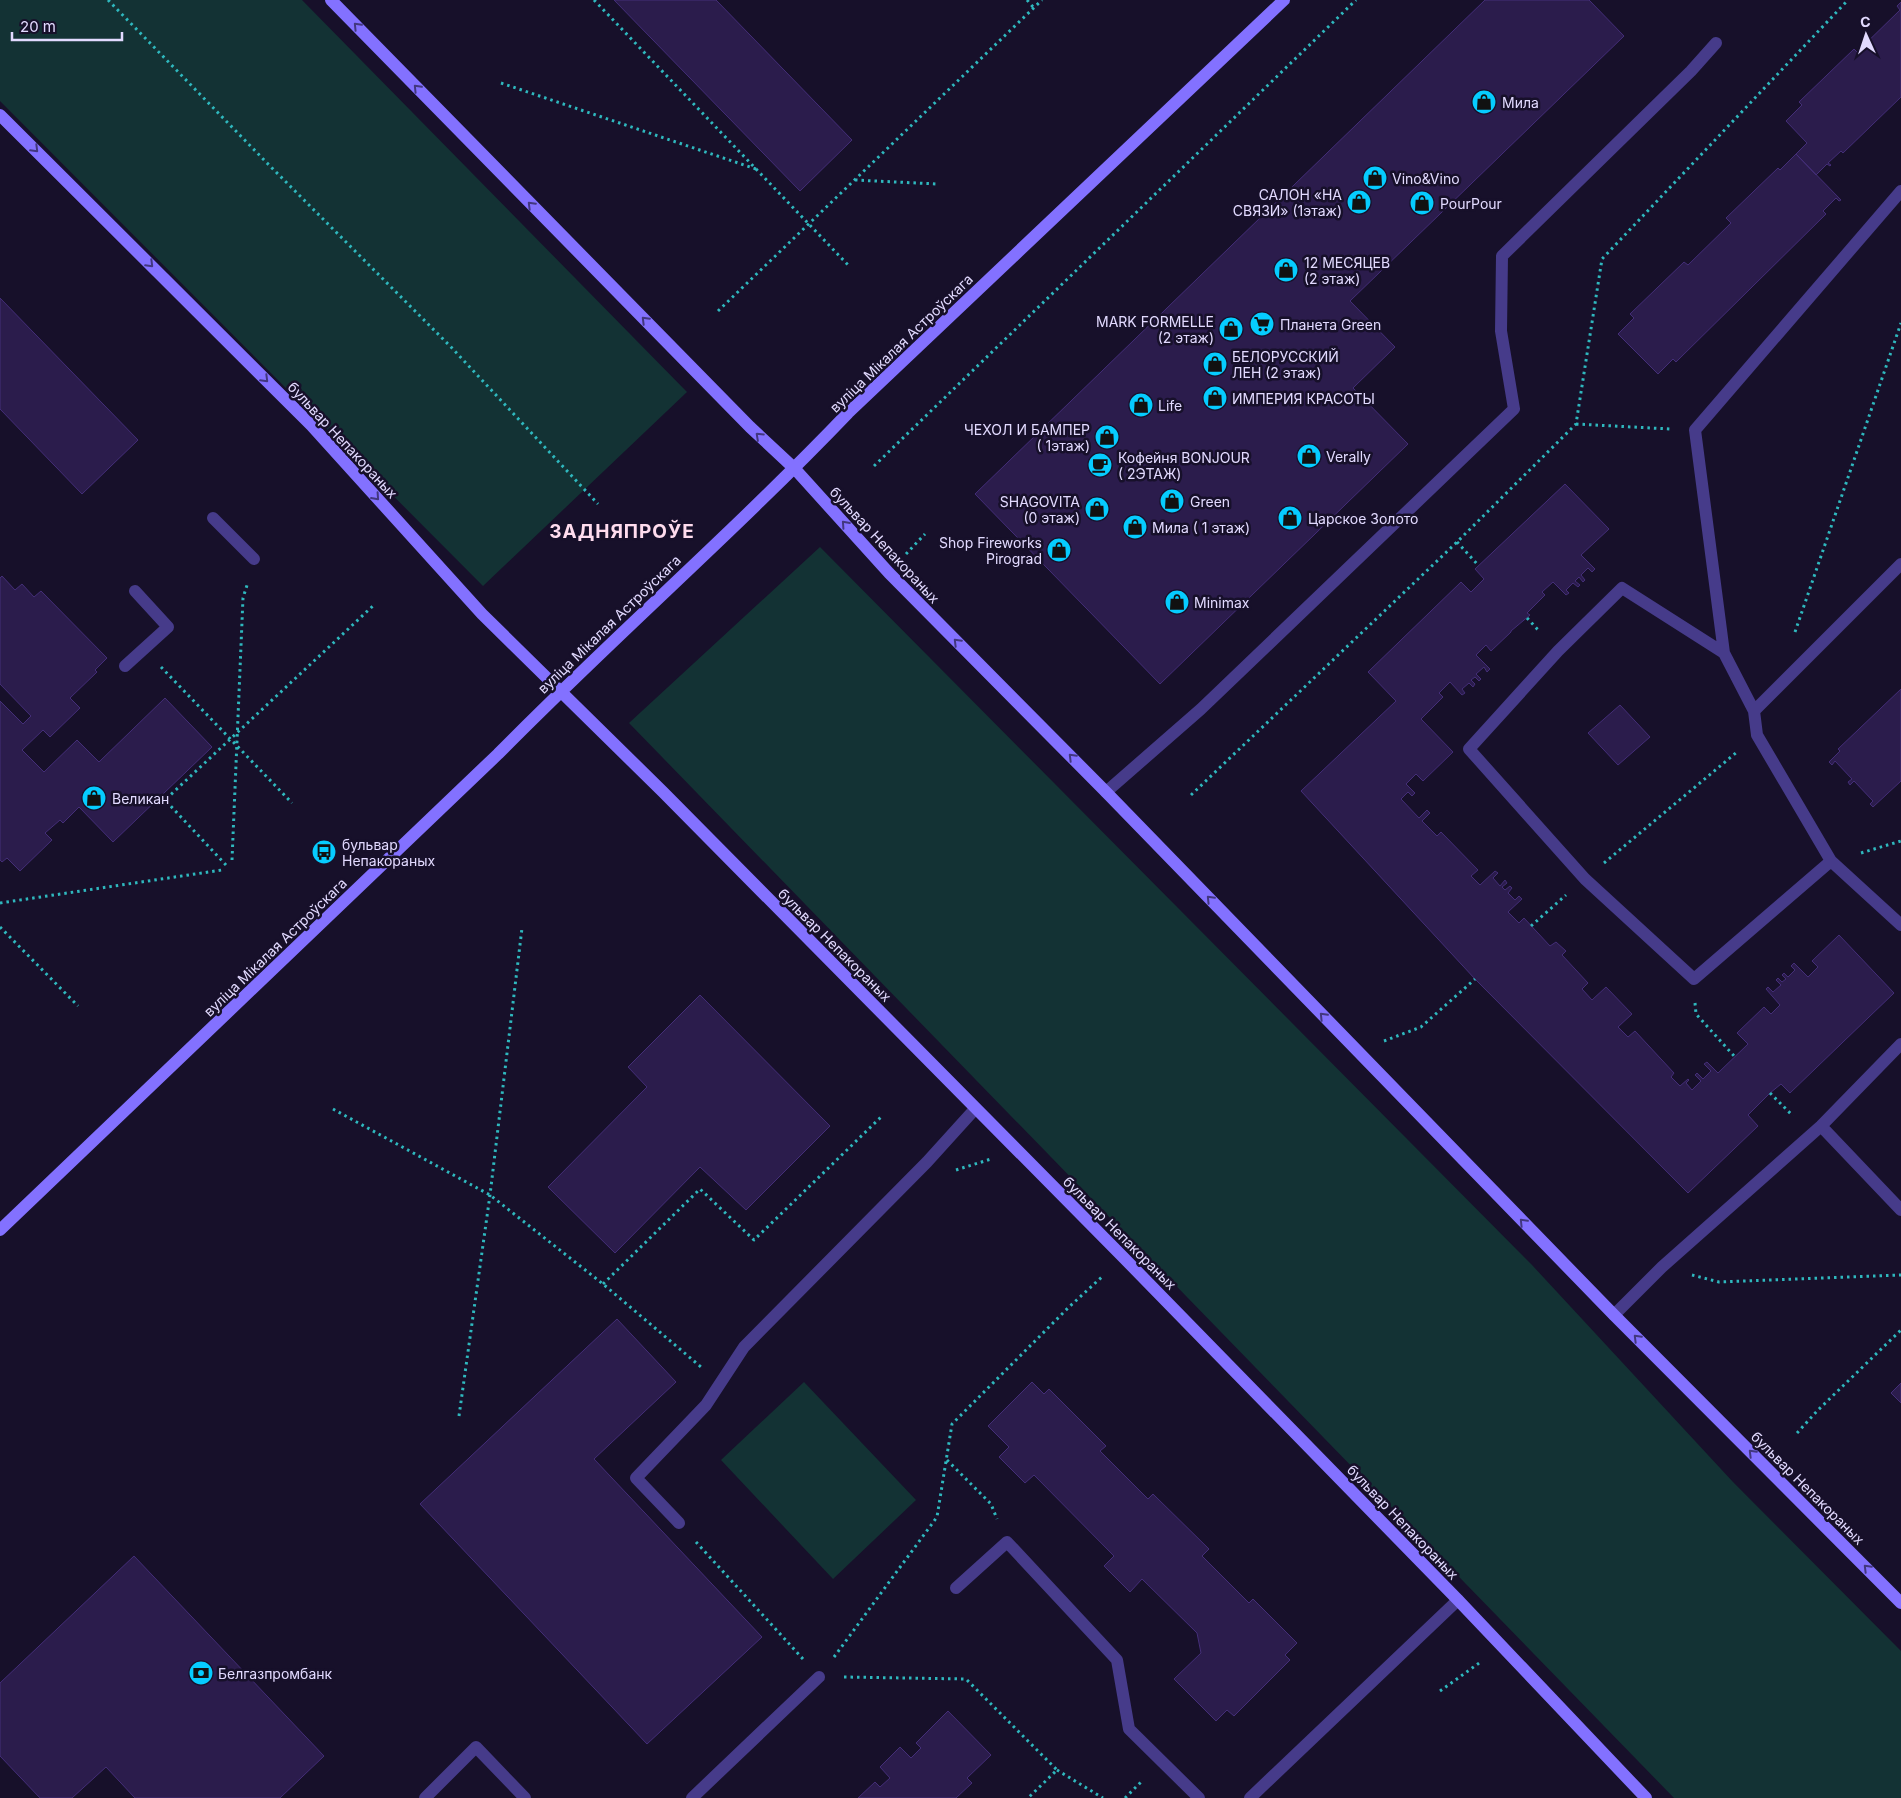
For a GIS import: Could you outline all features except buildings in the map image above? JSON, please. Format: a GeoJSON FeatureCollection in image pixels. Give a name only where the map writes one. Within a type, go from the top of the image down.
{"type":"FeatureCollection","features":[{"type":"Feature","properties":{"kind":"main road","name":"бульвар Непакораных"},"geometry":{"type":"LineString","coordinates":[[331,0],[750,427],[795,469],[889,572],[1106,792],[1614,1315],[1901,1603]]}},
{"type":"Feature","properties":{"kind":"main road","name":"вуліца Мікалая Астроўскага"},"geometry":{"type":"LineString","coordinates":[[0,1230],[498,754],[559,692],[795,469],[848,414],[1284,0]]}},
{"type":"Feature","properties":{"kind":"main road","name":"бульвар Непакораных"},"geometry":{"type":"LineString","coordinates":[[0,115],[311,425],[482,614],[559,692],[663,792],[1123,1257],[1458,1600],[1646,1798]]}},
{"type":"Feature","properties":{"kind":"lane"},"geometry":{"type":"LineString","coordinates":[[1106,792],[1201,709],[1514,409],[1502,331],[1502,256],[1691,71],[1716,43]]}},
{"type":"Feature","properties":{"kind":"lane"},"geometry":{"type":"LineString","coordinates":[[1901,191],[1695,430],[1724,653],[1754,710],[1757,736],[1831,861],[1901,925]]}},
{"type":"Feature","properties":{"kind":"lane"},"geometry":{"type":"LineString","coordinates":[[213,518],[254,559]]}},
{"type":"Feature","properties":{"kind":"lane"},"geometry":{"type":"LineString","coordinates":[[1754,710],[1901,564]]}},
{"type":"Feature","properties":{"kind":"lane"},"geometry":{"type":"LineString","coordinates":[[1724,653],[1622,588],[1558,651],[1469,749],[1585,879],[1694,979],[1831,861]]}},
{"type":"Feature","properties":{"kind":"lane"},"geometry":{"type":"LineString","coordinates":[[125,666],[168,627],[135,591]]}},
{"type":"Feature","properties":{"kind":"lane"},"geometry":{"type":"LineString","coordinates":[[1614,1315],[1662,1267],[1821,1126],[1901,1044]]}},
{"type":"Feature","properties":{"kind":"lane"},"geometry":{"type":"LineString","coordinates":[[679,1523],[636,1478],[706,1405],[744,1347],[927,1162],[975,1109]]}},
{"type":"Feature","properties":{"kind":"lane"},"geometry":{"type":"LineString","coordinates":[[1821,1126],[1901,1210]]}},
{"type":"Feature","properties":{"kind":"lane"},"geometry":{"type":"LineString","coordinates":[[956,1588],[1007,1542],[1117,1660],[1129,1729],[1199,1798]]}},
{"type":"Feature","properties":{"kind":"lane"},"geometry":{"type":"LineString","coordinates":[[1250,1798],[1458,1600]]}},
{"type":"Feature","properties":{"kind":"lane"},"geometry":{"type":"LineString","coordinates":[[692,1798],[819,1676]]}},
{"type":"Feature","properties":{"kind":"lane"},"geometry":{"type":"LineString","coordinates":[[424,1798],[476,1747],[525,1798]]}},
{"type":"Feature","properties":{"kind":"path"},"geometry":{"type":"LineString","coordinates":[[108,0],[269,166],[451,347],[598,504]]}},
{"type":"Feature","properties":{"kind":"path"},"geometry":{"type":"LineString","coordinates":[[594,0],[850,268]]}},
{"type":"Feature","properties":{"kind":"path"},"geometry":{"type":"LineString","coordinates":[[1027,0],[1034,8]]}},
{"type":"Feature","properties":{"kind":"path"},"geometry":{"type":"LineString","coordinates":[[718,311],[1042,0]]}},
{"type":"Feature","properties":{"kind":"path"},"geometry":{"type":"LineString","coordinates":[[874,466],[1356,0]]}},
{"type":"Feature","properties":{"kind":"path"},"geometry":{"type":"LineString","coordinates":[[501,84],[756,169]]}},
{"type":"Feature","properties":{"kind":"path"},"geometry":{"type":"LineString","coordinates":[[854,180],[937,184]]}},
{"type":"Feature","properties":{"kind":"path"},"geometry":{"type":"LineString","coordinates":[[1794,633],[1901,323]]}},
{"type":"Feature","properties":{"kind":"path"},"geometry":{"type":"LineString","coordinates":[[1576,424],[1695,430]]}},
{"type":"Feature","properties":{"kind":"path"},"geometry":{"type":"LineString","coordinates":[[1457,542],[1479,566]]}},
{"type":"Feature","properties":{"kind":"path"},"geometry":{"type":"LineString","coordinates":[[232,860],[243,598],[254,559]]}},
{"type":"Feature","properties":{"kind":"path"},"geometry":{"type":"LineString","coordinates":[[226,865],[165,800],[375,604]]}},
{"type":"Feature","properties":{"kind":"path"},"geometry":{"type":"LineString","coordinates":[[144,649],[292,803]]}},
{"type":"Feature","properties":{"kind":"path"},"geometry":{"type":"LineString","coordinates":[[1531,926],[1757,736]]}},
{"type":"Feature","properties":{"kind":"path"},"geometry":{"type":"LineString","coordinates":[[1831,861],[1901,841]]}},
{"type":"Feature","properties":{"kind":"path"},"geometry":{"type":"LineString","coordinates":[[0,903],[222,870]]}},
{"type":"Feature","properties":{"kind":"path"},"geometry":{"type":"LineString","coordinates":[[0,927],[78,1006]]}},
{"type":"Feature","properties":{"kind":"path"},"geometry":{"type":"LineString","coordinates":[[458,1416],[490,1195],[522,928]]}},
{"type":"Feature","properties":{"kind":"path"},"geometry":{"type":"LineString","coordinates":[[1357,1051],[1421,1027],[1475,979]]}},
{"type":"Feature","properties":{"kind":"path"},"geometry":{"type":"LineString","coordinates":[[1694,979],[1696,1014],[1736,1057]]}},
{"type":"Feature","properties":{"kind":"path"},"geometry":{"type":"LineString","coordinates":[[1770,1093],[1811,1135]]}},
{"type":"Feature","properties":{"kind":"path"},"geometry":{"type":"LineString","coordinates":[[333,1109],[490,1195],[603,1284],[720,1383]]}},
{"type":"Feature","properties":{"kind":"path"},"geometry":{"type":"LineString","coordinates":[[603,1284],[700,1189],[754,1240],[881,1117]]}},
{"type":"Feature","properties":{"kind":"path"},"geometry":{"type":"LineString","coordinates":[[949,1173],[1017,1151]]}},
{"type":"Feature","properties":{"kind":"path"},"geometry":{"type":"LineString","coordinates":[[819,1676],[937,1517],[952,1424],[1069,1307],[1123,1257]]}},
{"type":"Feature","properties":{"kind":"path"},"geometry":{"type":"LineString","coordinates":[[1662,1267],[1719,1282],[1901,1275]]}},
{"type":"Feature","properties":{"kind":"path"},"geometry":{"type":"LineString","coordinates":[[1797,1433],[1818,1410],[1901,1330]]}},
{"type":"Feature","properties":{"kind":"path"},"geometry":{"type":"LineString","coordinates":[[946,1460],[991,1504],[1007,1542]]}},
{"type":"Feature","properties":{"kind":"path"},"geometry":{"type":"LineString","coordinates":[[679,1523],[819,1676],[966,1679],[1057,1770],[1103,1798]]}},
{"type":"Feature","properties":{"kind":"path"},"geometry":{"type":"LineString","coordinates":[[1440,1691],[1502,1646]]}},
{"type":"Feature","properties":{"kind":"path"},"geometry":{"type":"LineString","coordinates":[[1028,1798],[1057,1770]]}},
{"type":"Feature","properties":{"kind":"green space"},"geometry":{"type":"Polygon","coordinates":[[[0,0],[302,0],[687,392],[483,586],[0,101],[0,0]]]}},
{"type":"Feature","properties":{"kind":"green space"},"geometry":{"type":"Polygon","coordinates":[[[820,547],[1532,1265],[1733,1482],[1901,1651],[1901,1798],[1674,1798],[629,723],[820,547]]]}},
{"type":"Feature","properties":{"kind":"green space"},"geometry":{"type":"Polygon","coordinates":[[[804,1382],[916,1500],[833,1579],[721,1460],[804,1382]]]}},
{"type":"Feature","properties":{"kind":"place","name":"Мила"},"geometry":{"type":"Point","coordinates":[1484,102]}},
{"type":"Feature","properties":{"kind":"place","name":"Vino&Vino"},"geometry":{"type":"Point","coordinates":[1375,178]}},
{"type":"Feature","properties":{"kind":"place","name":"САЛОН «НА СВЯЗИ» (1этаж)"},"geometry":{"type":"Point","coordinates":[1359,202]}},
{"type":"Feature","properties":{"kind":"place","name":"PourPour"},"geometry":{"type":"Point","coordinates":[1422,203]}},
{"type":"Feature","properties":{"kind":"place","name":"12 МЕСЯЦЕВ (2 этаж)"},"geometry":{"type":"Point","coordinates":[1286,270]}},
{"type":"Feature","properties":{"kind":"place","name":"Планета Green"},"geometry":{"type":"Point","coordinates":[1262,324]}},
{"type":"Feature","properties":{"kind":"place","name":"MARK FORMELLE (2 этаж)"},"geometry":{"type":"Point","coordinates":[1231,329]}},
{"type":"Feature","properties":{"kind":"place","name":"БЕЛОРУССКИЙ ЛЕН (2 этаж)"},"geometry":{"type":"Point","coordinates":[1215,364]}},
{"type":"Feature","properties":{"kind":"place","name":"ИМПЕРИЯ КРАСОТЫ"},"geometry":{"type":"Point","coordinates":[1215,398]}},
{"type":"Feature","properties":{"kind":"place","name":"Life"},"geometry":{"type":"Point","coordinates":[1141,405]}},
{"type":"Feature","properties":{"kind":"place","name":"ЧЕХОЛ И БАМПЕР ( 1этаж)"},"geometry":{"type":"Point","coordinates":[1107,437]}},
{"type":"Feature","properties":{"kind":"place","name":"Verally"},"geometry":{"type":"Point","coordinates":[1309,456]}},
{"type":"Feature","properties":{"kind":"place","name":"Кофейня BONJOUR ( 2ЭТАЖ)"},"geometry":{"type":"Point","coordinates":[1100,465]}},
{"type":"Feature","properties":{"kind":"place","name":"Green"},"geometry":{"type":"Point","coordinates":[1172,501]}},
{"type":"Feature","properties":{"kind":"place","name":"SHAGOVITA (0 этаж)"},"geometry":{"type":"Point","coordinates":[1097,509]}},
{"type":"Feature","properties":{"kind":"place","name":"Царское Золото"},"geometry":{"type":"Point","coordinates":[1290,518]}},
{"type":"Feature","properties":{"kind":"place","name":"Мила ( 1 этаж)"},"geometry":{"type":"Point","coordinates":[1135,527]}},
{"type":"Feature","properties":{"kind":"place","name":"Shop Fireworks Pirograd"},"geometry":{"type":"Point","coordinates":[1059,550]}},
{"type":"Feature","properties":{"kind":"place","name":"Minimax"},"geometry":{"type":"Point","coordinates":[1177,602]}},
{"type":"Feature","properties":{"kind":"place","name":"Великан"},"geometry":{"type":"Point","coordinates":[94,798]}},
{"type":"Feature","properties":{"kind":"place","name":"бульвар Непакораных"},"geometry":{"type":"Point","coordinates":[324,852]}},
{"type":"Feature","properties":{"kind":"place","name":"Белгазпромбанк"},"geometry":{"type":"Point","coordinates":[201,1673]}},
{"type":"Feature","properties":{"kind":"district","name":"ЗАДНЯПРОЎЕ"},"geometry":{"type":"Point","coordinates":[622,531]}}]}
